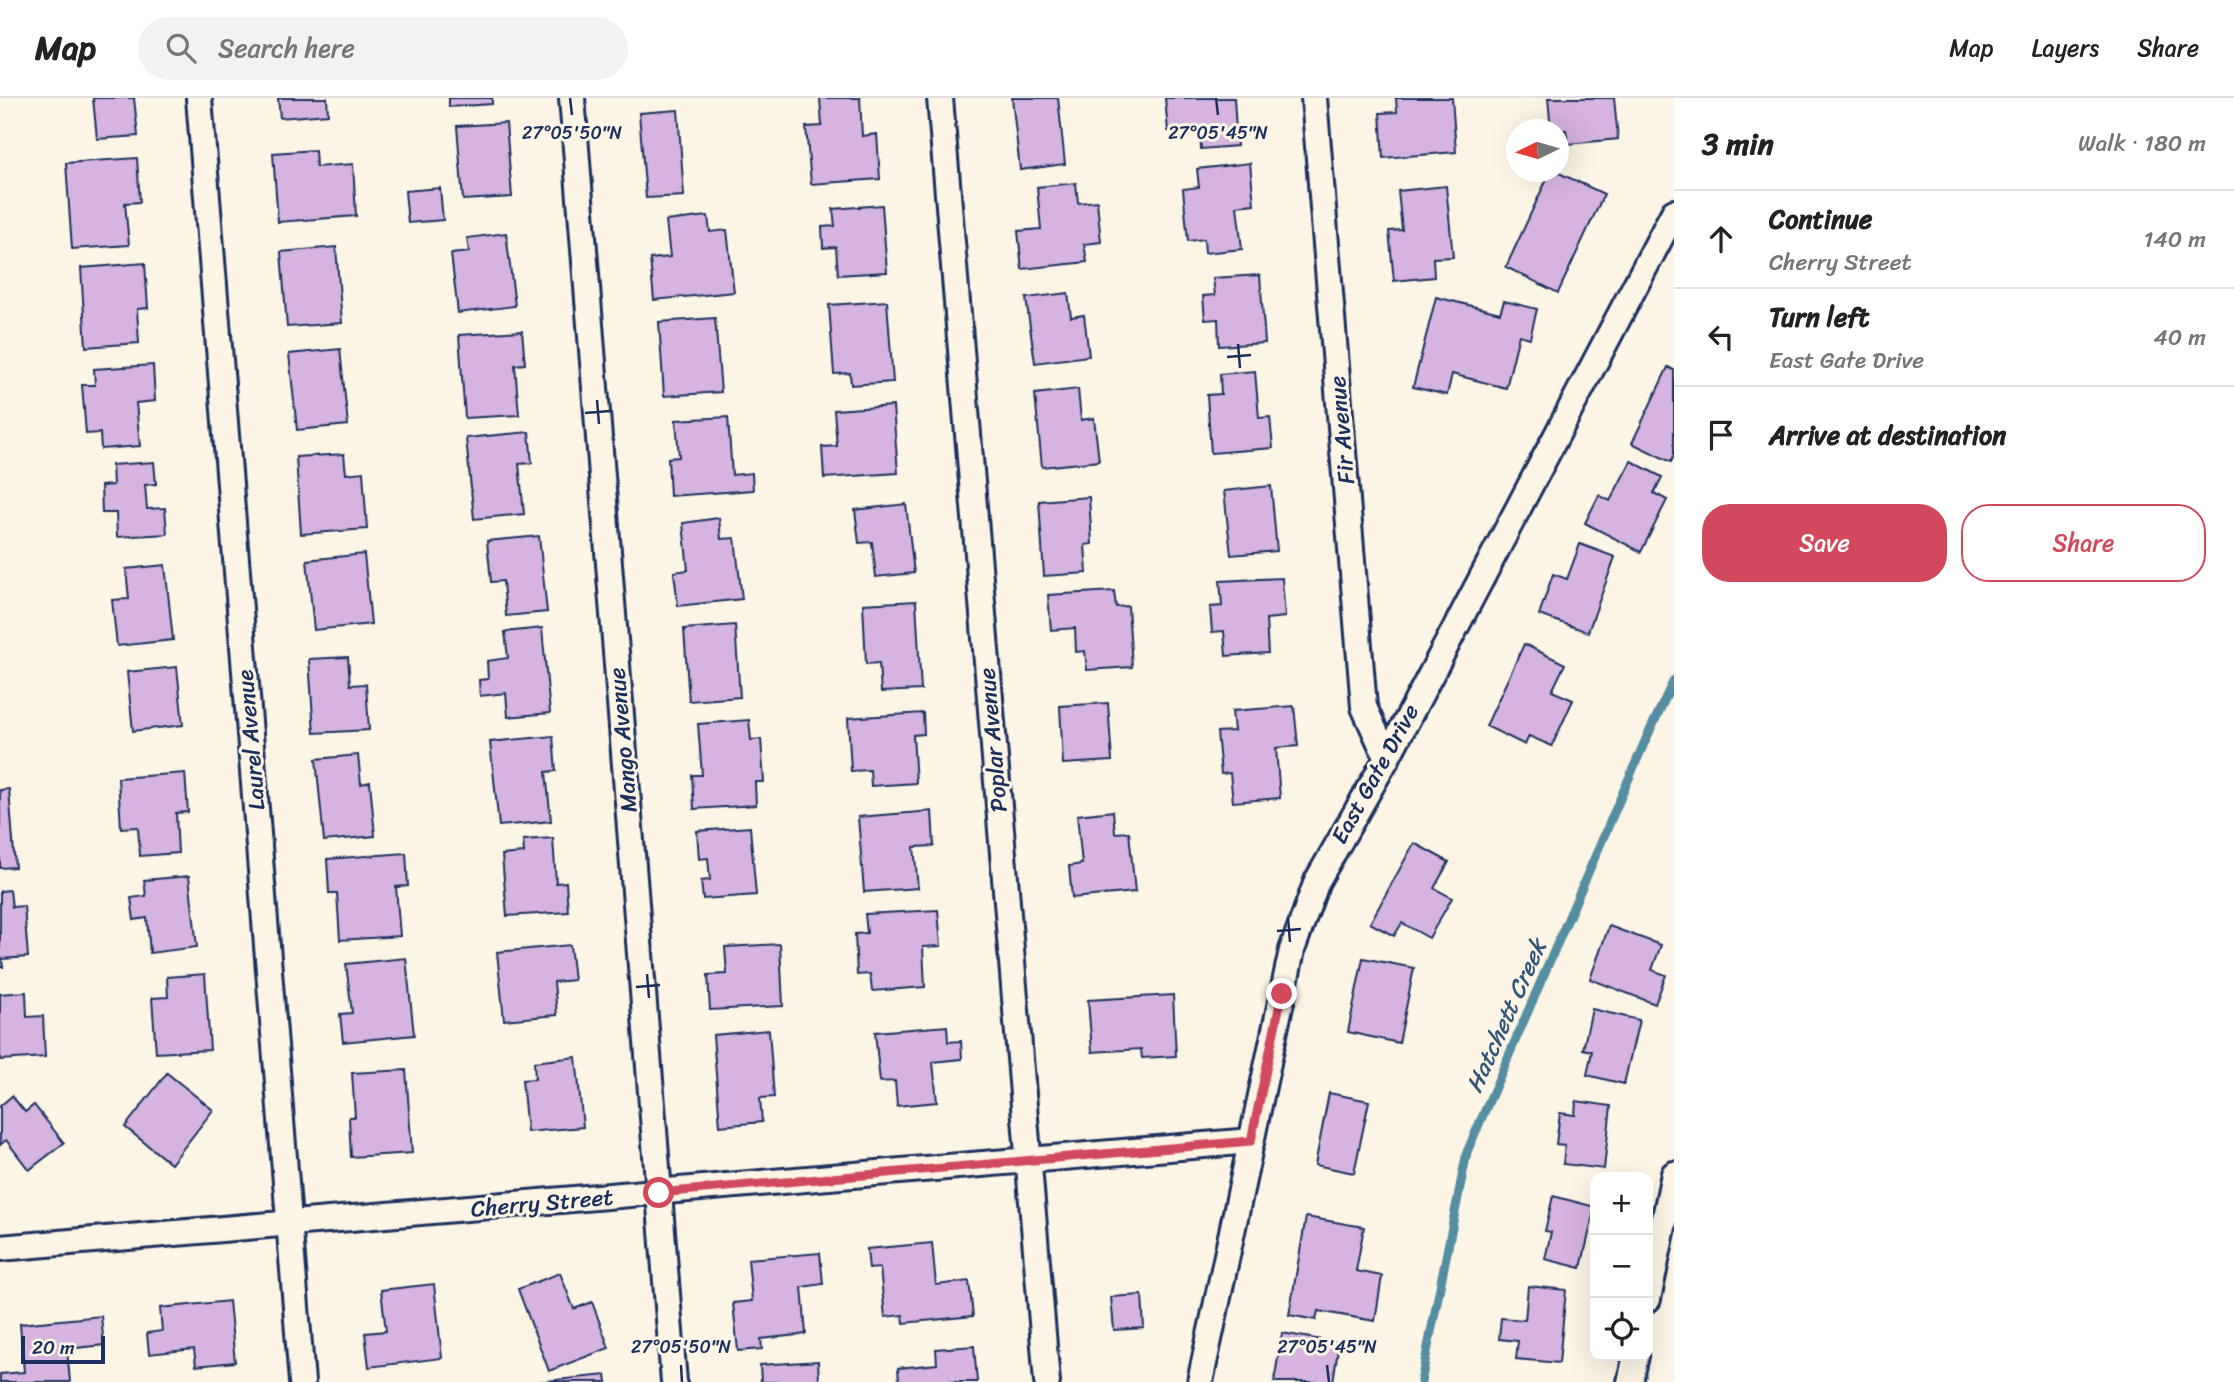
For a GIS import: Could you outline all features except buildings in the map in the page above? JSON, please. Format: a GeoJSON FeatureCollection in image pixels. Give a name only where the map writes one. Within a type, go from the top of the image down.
{"type":"FeatureCollection","features":[{"type":"Feature","properties":{"kind":"street","name":"Laurel Avenue"},"geometry":{"type":"LineString","coordinates":[[199,98],[302,1382]]}},
{"type":"Feature","properties":{"kind":"street","name":"Mango Avenue"},"geometry":{"type":"LineString","coordinates":[[572,98],[674,1382]]}},
{"type":"Feature","properties":{"kind":"street","name":"Poplar Avenue"},"geometry":{"type":"LineString","coordinates":[[940,98],[1047,1382]]}},
{"type":"Feature","properties":{"kind":"street","name":"Fir Avenue"},"geometry":{"type":"LineString","coordinates":[[1314,98],[1364,707],[1387,758]]}},
{"type":"Feature","properties":{"kind":"street","name":"East Gate Drive"},"geometry":{"type":"LineString","coordinates":[[1200,1382],[1292,950],[1317,881],[1387,758],[1674,212]]}},
{"type":"Feature","properties":{"kind":"street","name":"Cherry Street"},"geometry":{"type":"LineString","coordinates":[[0,1248],[1251,1141]]}},
{"type":"Feature","properties":{"kind":"street"},"geometry":{"type":"LineString","coordinates":[[1648,1298],[1674,1174]]}},
{"type":"Feature","properties":{"kind":"street"},"geometry":{"type":"LineString","coordinates":[[1630,1382],[1635,1361]]}},
{"type":"Feature","properties":{"kind":"waterway","name":"Hatchett Creek"},"geometry":{"type":"LineString","coordinates":[[1421,1382],[1467,1152],[1674,680]]}},
{"type":"Feature","properties":{"kind":"route"},"geometry":{"type":"LineString","coordinates":[[659,1193],[1251,1141],[1282,994]]}}]}
